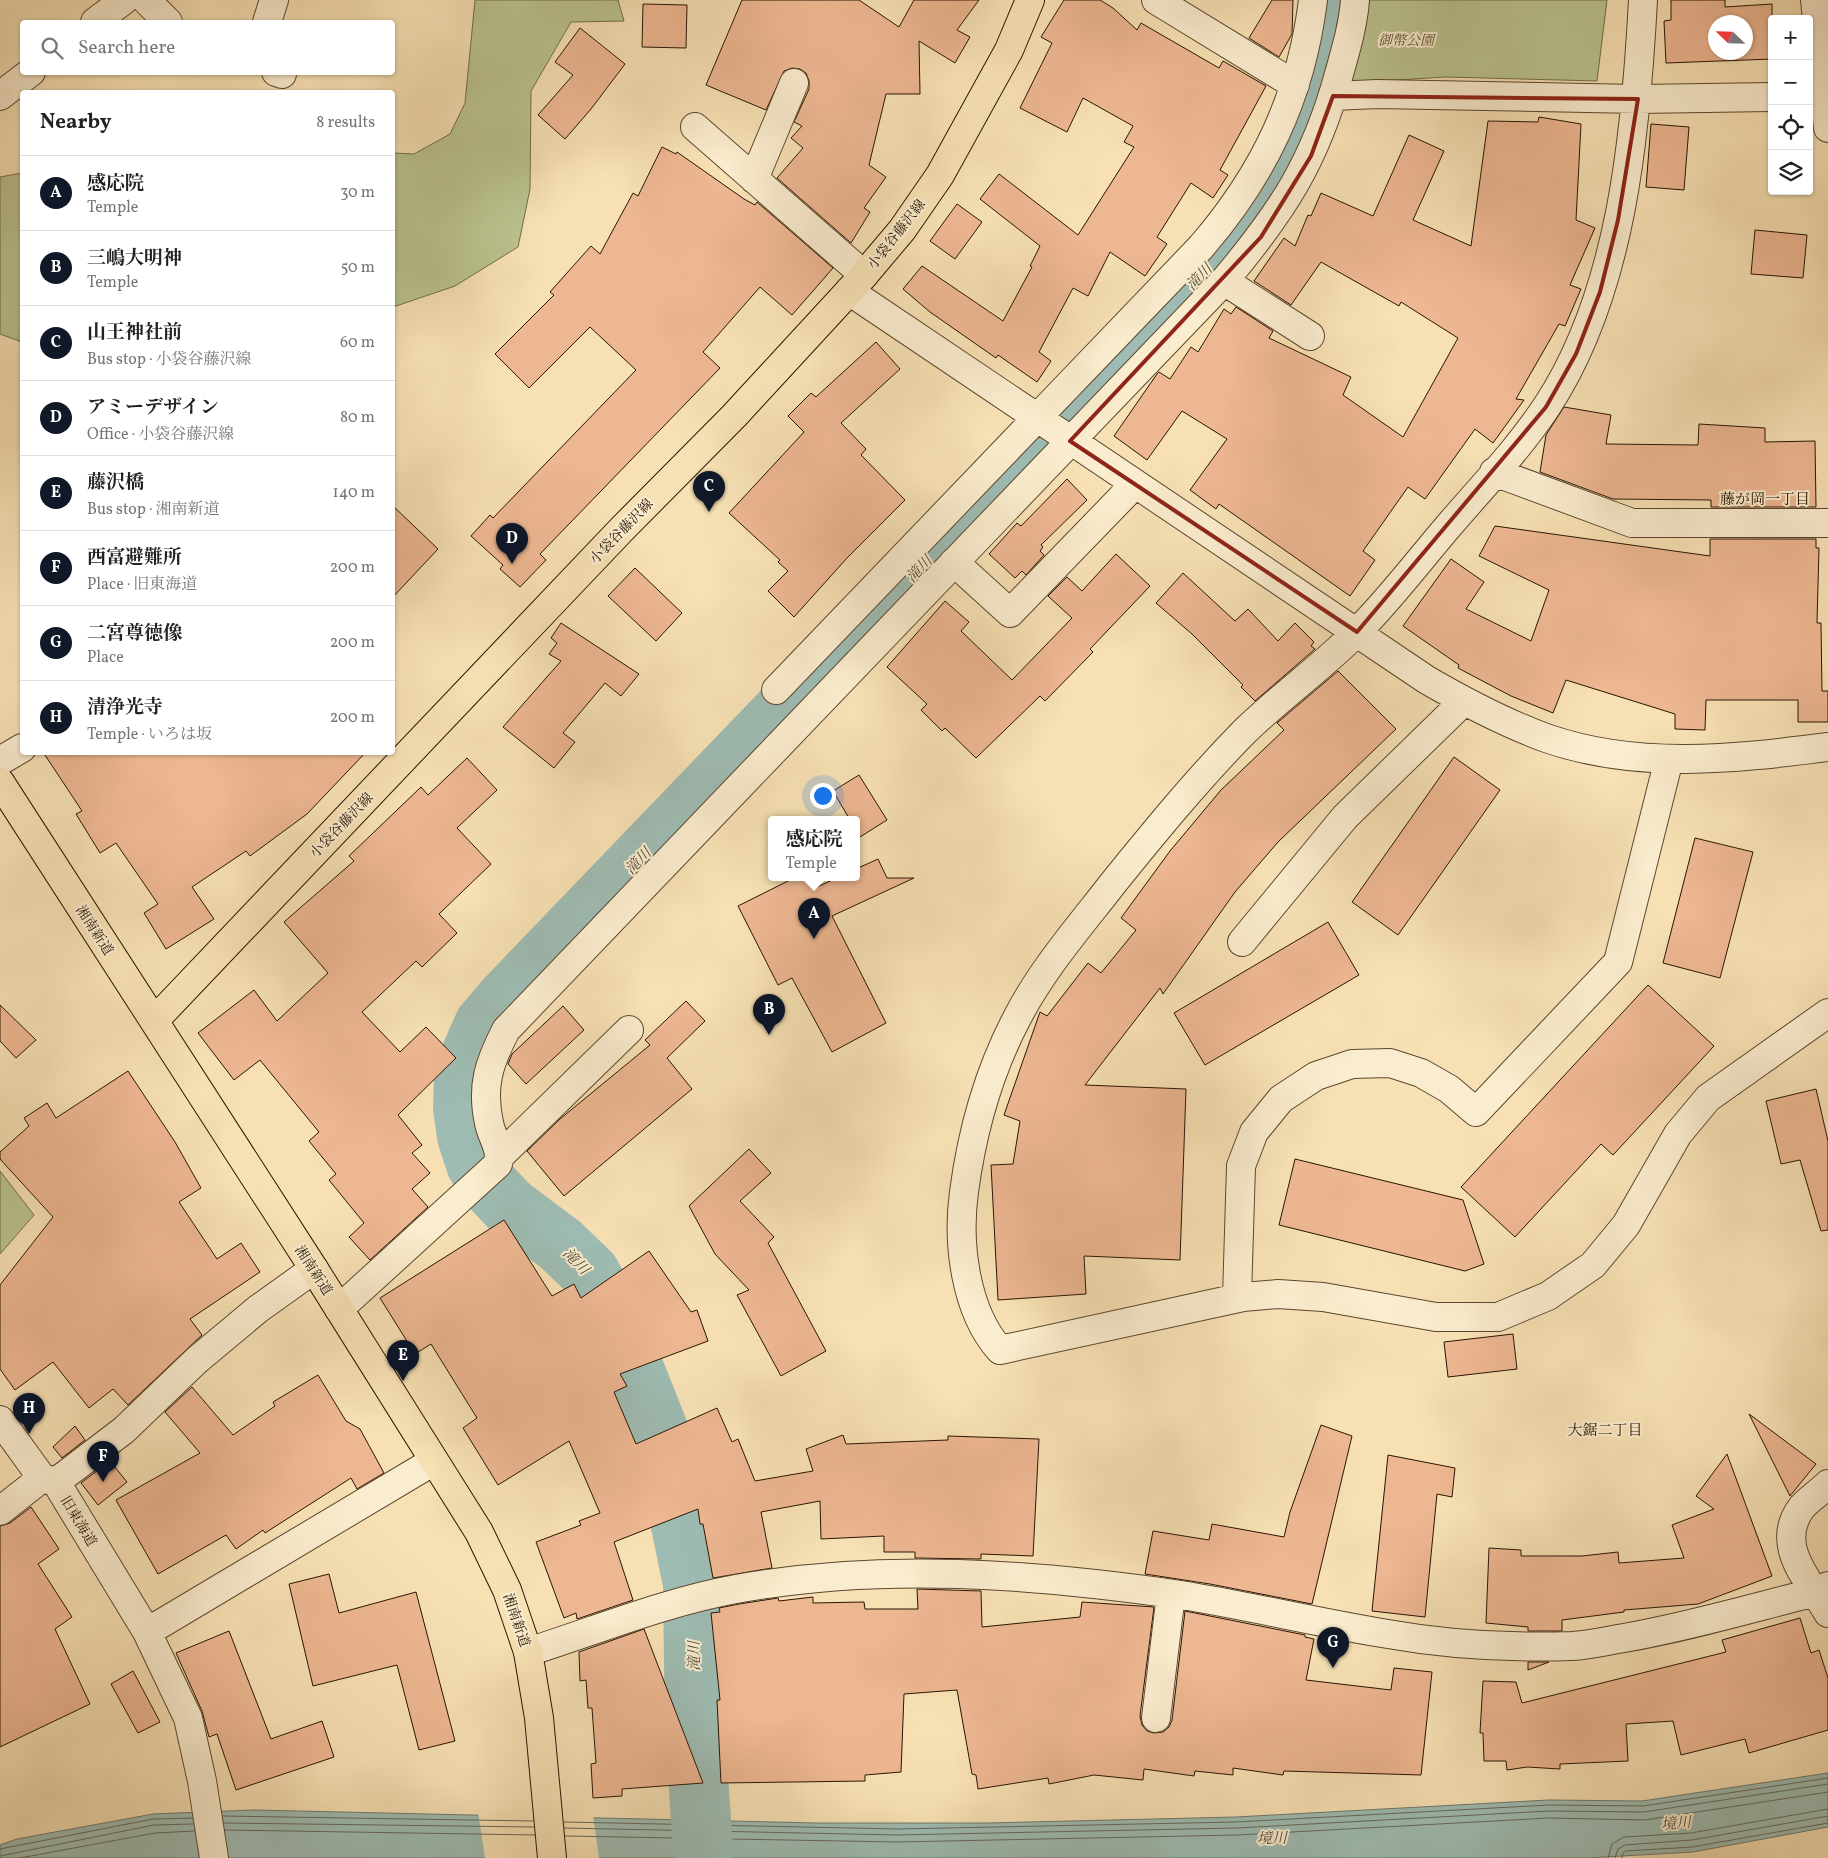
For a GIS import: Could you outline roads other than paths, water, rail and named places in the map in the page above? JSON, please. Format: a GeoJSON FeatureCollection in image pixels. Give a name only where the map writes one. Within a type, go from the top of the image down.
{"type":"FeatureCollection","features":[{"type":"Feature","properties":{"kind":"main road","name":"小袋谷藤沢線"},"geometry":{"type":"LineString","coordinates":[[154,1021],[622,529],[734,416],[902,230],[940,174],[1009,50],[1030,0]]}},
{"type":"Feature","properties":{"kind":"main road","name":"湘南新道"},"geometry":{"type":"LineString","coordinates":[[0,782],[314,1269],[479,1532],[507,1590],[528,1652],[547,1792],[552,1858]]}},
{"type":"Feature","properties":{"kind":"street"},"geometry":{"type":"LineString","coordinates":[[98,20],[124,0]]}},
{"type":"Feature","properties":{"kind":"street"},"geometry":{"type":"LineString","coordinates":[[146,0],[166,20]]}},
{"type":"Feature","properties":{"kind":"street"},"geometry":{"type":"LineString","coordinates":[[268,20],[274,0]]}},
{"type":"Feature","properties":{"kind":"street"},"geometry":{"type":"LineString","coordinates":[[1156,0],[1295,85]]}},
{"type":"Feature","properties":{"kind":"street"},"geometry":{"type":"LineString","coordinates":[[499,1159],[489,1124],[485,1090],[490,1060],[506,1030],[954,562],[1053,430],[1230,213],[1257,171],[1280,125],[1295,85],[1310,23],[1313,0]]}},
{"type":"Feature","properties":{"kind":"street"},"geometry":{"type":"LineString","coordinates":[[776,690],[1053,430],[1224,281],[1261,237],[1290,194],[1311,156],[1324,126],[1353,24],[1355,0]]}},
{"type":"Feature","properties":{"kind":"street"},"geometry":{"type":"LineString","coordinates":[[1644,0],[1638,99],[1618,220],[1600,292],[1576,354],[1546,407],[1494,472],[1357,632],[1247,730],[1175,805],[1053,960],[1017,1017],[991,1076],[969,1152],[960,1217],[965,1276],[986,1335],[1000,1350],[1237,1297],[1278,1294],[1323,1297],[1436,1317],[1498,1317],[1548,1296],[1593,1265],[1620,1232],[1678,1134],[1708,1098],[1828,1013]]}},
{"type":"Feature","properties":{"kind":"street"},"geometry":{"type":"LineString","coordinates":[[1815,0],[1821,96],[1828,128]]}},
{"type":"Feature","properties":{"kind":"street"},"geometry":{"type":"LineString","coordinates":[[0,96],[26,75]]}},
{"type":"Feature","properties":{"kind":"street"},"geometry":{"type":"LineString","coordinates":[[754,179],[794,83]]}},
{"type":"Feature","properties":{"kind":"street"},"geometry":{"type":"LineString","coordinates":[[1333,96],[1377,94],[1638,99],[1768,97]]}},
{"type":"Feature","properties":{"kind":"street"},"geometry":{"type":"LineString","coordinates":[[695,127],[754,179],[856,283],[1053,430],[1427,680],[1464,701],[1547,738],[1609,753],[1669,759],[1709,759],[1754,756],[1828,747]]}},
{"type":"Feature","properties":{"kind":"street"},"geometry":{"type":"LineString","coordinates":[[1224,281],[1310,336]]}},
{"type":"Feature","properties":{"kind":"street"},"geometry":{"type":"LineString","coordinates":[[1494,472],[1632,523],[1828,523]]}},
{"type":"Feature","properties":{"kind":"street"},"geometry":{"type":"LineString","coordinates":[[954,562],[1010,613],[1135,484]]}},
{"type":"Feature","properties":{"kind":"street"},"geometry":{"type":"LineString","coordinates":[[1242,942],[1345,817],[1464,701]]}},
{"type":"Feature","properties":{"kind":"street"},"geometry":{"type":"LineString","coordinates":[[0,761],[20,749]]}},
{"type":"Feature","properties":{"kind":"street"},"geometry":{"type":"LineString","coordinates":[[1237,1297],[1241,1166],[1254,1132],[1259,1125],[1281,1098],[1316,1076],[1352,1064],[1390,1063],[1421,1073],[1449,1089],[1476,1112],[1618,962],[1669,759]]}},
{"type":"Feature","properties":{"kind":"street"},"geometry":{"type":"LineString","coordinates":[[339,1309],[479,1183],[499,1159],[629,1030]]}},
{"type":"Feature","properties":{"kind":"street","name":"旧東海道"},"geometry":{"type":"LineString","coordinates":[[214,1858],[202,1781],[188,1718],[147,1632],[49,1480],[124,1430],[197,1360],[258,1309],[314,1269]]}},
{"type":"Feature","properties":{"kind":"street"},"geometry":{"type":"LineString","coordinates":[[0,1420],[49,1480],[0,1511]]}},
{"type":"Feature","properties":{"kind":"street"},"geometry":{"type":"LineString","coordinates":[[147,1632],[434,1462]]}},
{"type":"Feature","properties":{"kind":"street"},"geometry":{"type":"LineString","coordinates":[[528,1652],[671,1604],[709,1595],[809,1578],[926,1574],[986,1574],[1038,1577],[1172,1594],[1390,1635],[1452,1643],[1538,1647],[1577,1646],[1646,1634],[1824,1597],[1796,1563],[1790,1544],[1793,1524],[1802,1506],[1828,1484]]}},
{"type":"Feature","properties":{"kind":"street"},"geometry":{"type":"LineString","coordinates":[[1156,1718],[1172,1594]]}},
{"type":"Feature","properties":{"kind":"water","name":"境川"},"geometry":{"type":"Polygon","coordinates":[[[1828,1773],[1828,1827],[1693,1852],[1587,1858],[0,1858],[0,1845],[17,1839],[153,1814],[254,1810],[817,1823],[988,1823],[1236,1817],[1549,1800],[1642,1801],[1828,1773]]]}},
{"type":"Feature","properties":{"kind":"waterway","name":"滝川"},"geometry":{"type":"LineString","coordinates":[[703,1848],[695,1735],[693,1584],[665,1447],[611,1311],[590,1273],[561,1245],[510,1207],[490,1186],[476,1164],[467,1136],[463,1108],[464,1078],[472,1052],[484,1025],[506,999],[1214,262],[1252,214],[1280,165],[1313,83],[1321,56],[1332,0]]}},
{"type":"Feature","properties":{"kind":"place","name":"山王神社前"},"geometry":{"type":"Point","coordinates":[709,512]}},
{"type":"Feature","properties":{"kind":"place","name":"アミーデザイン"},"geometry":{"type":"Point","coordinates":[512,564]}},
{"type":"Feature","properties":{"kind":"place","name":"感応院"},"geometry":{"type":"Point","coordinates":[814,939]}},
{"type":"Feature","properties":{"kind":"place","name":"三嶋大明神"},"geometry":{"type":"Point","coordinates":[769,1035]}},
{"type":"Feature","properties":{"kind":"place","name":"藤沢橋"},"geometry":{"type":"Point","coordinates":[403,1381]}},
{"type":"Feature","properties":{"kind":"place","name":"清浄光寺"},"geometry":{"type":"Point","coordinates":[29,1434]}},
{"type":"Feature","properties":{"kind":"place","name":"西富避難所"},"geometry":{"type":"Point","coordinates":[103,1482]}},
{"type":"Feature","properties":{"kind":"place","name":"二宮尊徳像"},"geometry":{"type":"Point","coordinates":[1333,1668]}},
{"type":"Feature","properties":{"kind":"district","name":"藤が岡一丁目"},"geometry":{"type":"Point","coordinates":[1765,499]}},
{"type":"Feature","properties":{"kind":"district","name":"大鋸二丁目"},"geometry":{"type":"Point","coordinates":[1605,1430]}},
{"type":"Feature","properties":{"kind":"park label","name":"御幣公園"},"geometry":{"type":"Point","coordinates":[1406,40]}}]}
